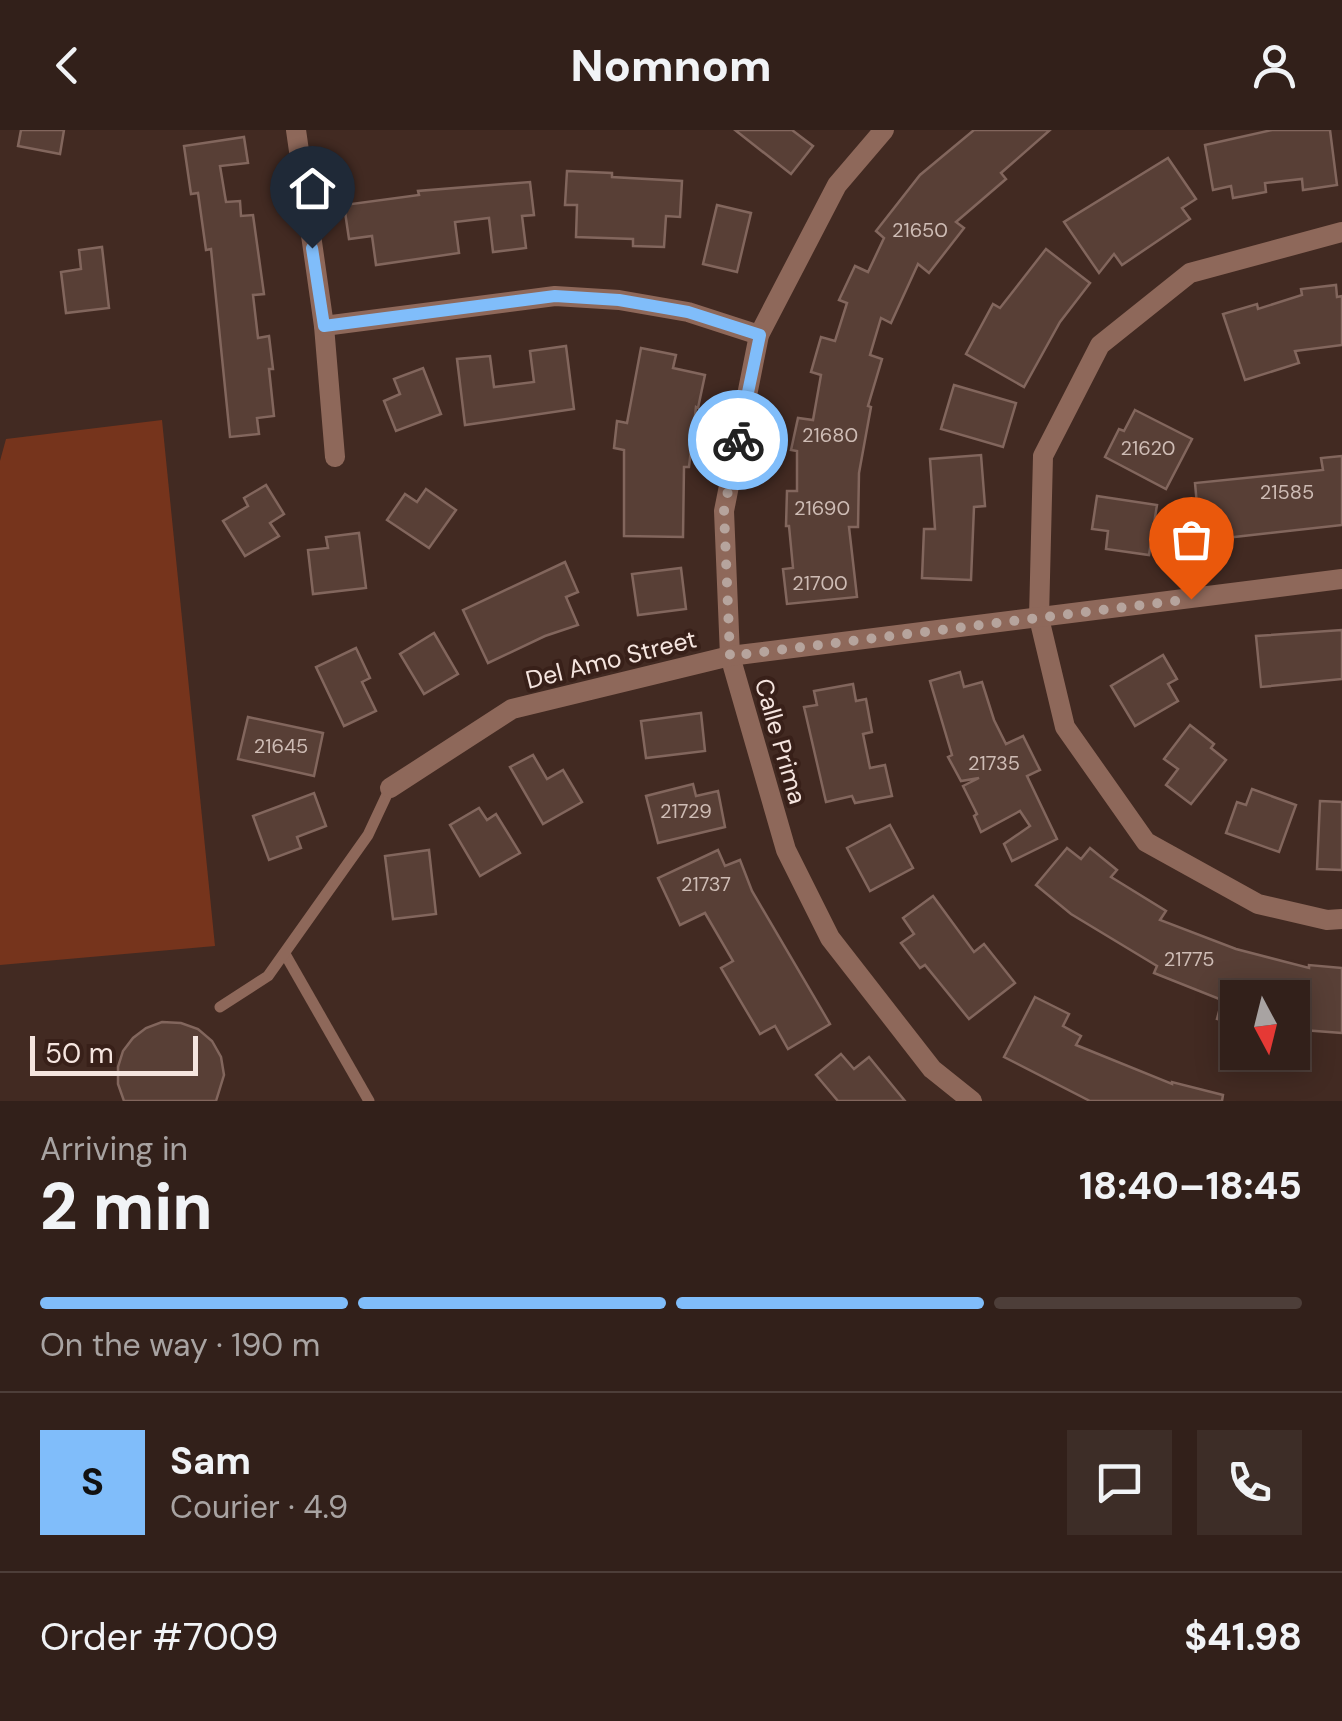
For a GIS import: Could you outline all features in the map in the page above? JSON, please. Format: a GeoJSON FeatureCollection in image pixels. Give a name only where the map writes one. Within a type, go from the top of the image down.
{"type":"FeatureCollection","features":[{"type":"Feature","properties":{"kind":"street"},"geometry":{"type":"LineString","coordinates":[[296,130],[324,326],[334,457]]}},
{"type":"Feature","properties":{"kind":"street","name":"Calle Prima"},"geometry":{"type":"LineString","coordinates":[[884,130],[837,185],[760,335],[724,511],[730,656],[786,850],[830,938],[932,1069],[972,1101]]}},
{"type":"Feature","properties":{"kind":"street"},"geometry":{"type":"LineString","coordinates":[[1342,232],[1190,273],[1100,345],[1043,456],[1039,618],[1064,727],[1146,842],[1258,904],[1327,920],[1342,919]]}},
{"type":"Feature","properties":{"kind":"street"},"geometry":{"type":"LineString","coordinates":[[324,326],[555,296],[619,300],[688,312],[760,335]]}},
{"type":"Feature","properties":{"kind":"street","name":"Del Amo Street"},"geometry":{"type":"LineString","coordinates":[[390,788],[512,710],[730,656],[1342,580]]}},
{"type":"Feature","properties":{"kind":"lane"},"geometry":{"type":"LineString","coordinates":[[220,1007],[268,976],[368,834],[390,788]]}},
{"type":"Feature","properties":{"kind":"lane"},"geometry":{"type":"LineString","coordinates":[[285,954],[369,1101]]}},
{"type":"Feature","properties":{"kind":"shaded area"},"geometry":{"type":"Polygon","coordinates":[[[162,420],[215,946],[0,965],[0,461],[6,439],[162,420]]]}},
{"type":"Feature","properties":{"kind":"building"},"geometry":{"type":"Polygon","coordinates":[[[21,130],[64,130],[60,154],[18,146],[21,130]]]}},
{"type":"Feature","properties":{"kind":"building"},"geometry":{"type":"Polygon","coordinates":[[[735,130],[792,130],[813,146],[791,174],[735,130]]]}},
{"type":"Feature","properties":{"kind":"building"},"geometry":{"type":"Polygon","coordinates":[[[974,130],[1050,130],[1001,173],[1006,179],[956,222],[964,228],[929,273],[918,264],[891,323],[881,318],[870,355],[882,359],[868,406],[871,407],[859,473],[858,527],[849,527],[857,597],[787,604],[783,569],[793,568],[786,526],[787,491],[797,491],[797,451],[791,450],[798,418],[813,420],[821,375],[811,372],[821,337],[835,341],[847,303],[839,300],[855,266],[868,272],[884,238],[876,231],[920,175],[974,130]]]}},
{"type":"Feature","properties":{"kind":"building"},"geometry":{"type":"Polygon","coordinates":[[[1272,130],[1330,130],[1337,185],[1303,190],[1302,179],[1265,183],[1266,192],[1233,198],[1231,186],[1213,190],[1205,145],[1272,130]]]}},
{"type":"Feature","properties":{"kind":"building"},"geometry":{"type":"Polygon","coordinates":[[[244,137],[248,163],[220,166],[226,202],[240,201],[241,216],[253,215],[264,294],[253,295],[258,338],[269,336],[274,416],[257,418],[259,434],[230,437],[211,249],[206,250],[198,193],[191,194],[184,146],[244,137]]]}},
{"type":"Feature","properties":{"kind":"building"},"geometry":{"type":"Polygon","coordinates":[[[1168,158],[1196,199],[1182,208],[1190,219],[1122,265],[1114,254],[1099,273],[1064,222],[1168,158]]]}},
{"type":"Feature","properties":{"kind":"building"},"geometry":{"type":"Polygon","coordinates":[[[567,171],[682,181],[680,217],[666,216],[664,247],[633,246],[633,239],[576,237],[577,205],[565,205],[567,171]]]}},
{"type":"Feature","properties":{"kind":"building"},"geometry":{"type":"Polygon","coordinates":[[[530,182],[534,215],[522,216],[526,248],[493,252],[489,218],[455,222],[459,253],[376,265],[372,236],[349,239],[344,205],[419,195],[418,191],[530,182]]]}},
{"type":"Feature","properties":{"kind":"building"},"geometry":{"type":"Polygon","coordinates":[[[717,205],[751,213],[737,272],[703,264],[717,205]]]}},
{"type":"Feature","properties":{"kind":"building"},"geometry":{"type":"Polygon","coordinates":[[[102,247],[109,308],[66,313],[61,272],[81,269],[79,250],[102,247]]]}},
{"type":"Feature","properties":{"kind":"building"},"geometry":{"type":"Polygon","coordinates":[[[1046,249],[1090,283],[1060,322],[1024,387],[966,354],[993,304],[1000,308],[1046,249]]]}},
{"type":"Feature","properties":{"kind":"building"},"geometry":{"type":"Polygon","coordinates":[[[1336,285],[1337,297],[1342,296],[1342,345],[1295,351],[1299,363],[1245,380],[1223,314],[1257,304],[1258,309],[1302,295],[1301,289],[1336,285]]]}},
{"type":"Feature","properties":{"kind":"building"},"geometry":{"type":"Polygon","coordinates":[[[566,346],[574,409],[465,425],[457,359],[490,356],[494,387],[534,382],[530,351],[566,346]]]}},
{"type":"Feature","properties":{"kind":"building"},"geometry":{"type":"Polygon","coordinates":[[[641,348],[676,355],[673,368],[705,375],[696,407],[689,467],[684,467],[683,537],[624,536],[624,450],[614,448],[617,421],[627,423],[641,348]]]}},
{"type":"Feature","properties":{"kind":"building"},"geometry":{"type":"Polygon","coordinates":[[[423,368],[441,414],[396,431],[384,401],[400,394],[394,379],[423,368]]]}},
{"type":"Feature","properties":{"kind":"building"},"geometry":{"type":"Polygon","coordinates":[[[954,385],[1016,403],[1003,447],[941,429],[954,385]]]}},
{"type":"Feature","properties":{"kind":"building"},"geometry":{"type":"Polygon","coordinates":[[[1135,410],[1192,439],[1166,489],[1105,457],[1119,429],[1124,431],[1135,410]]]}},
{"type":"Feature","properties":{"kind":"building"},"geometry":{"type":"Polygon","coordinates":[[[981,455],[985,506],[974,507],[971,580],[922,578],[924,529],[935,529],[930,459],[981,455]]]}},
{"type":"Feature","properties":{"kind":"building"},"geometry":{"type":"Polygon","coordinates":[[[1342,456],[1342,525],[1216,539],[1214,514],[1197,505],[1195,483],[1323,470],[1321,458],[1342,456]]]}},
{"type":"Feature","properties":{"kind":"building"},"geometry":{"type":"Polygon","coordinates":[[[266,485],[284,514],[270,523],[279,536],[245,556],[223,521],[248,506],[244,498],[266,485]]]}},
{"type":"Feature","properties":{"kind":"building"},"geometry":{"type":"Polygon","coordinates":[[[426,489],[456,510],[429,548],[387,520],[405,494],[417,502],[426,489]]]}},
{"type":"Feature","properties":{"kind":"building"},"geometry":{"type":"Polygon","coordinates":[[[1097,496],[1157,505],[1149,555],[1106,549],[1108,531],[1092,529],[1097,496]]]}},
{"type":"Feature","properties":{"kind":"building"},"geometry":{"type":"Polygon","coordinates":[[[359,533],[366,588],[313,594],[308,550],[328,548],[326,537],[359,533]]]}},
{"type":"Feature","properties":{"kind":"building"},"geometry":{"type":"Polygon","coordinates":[[[565,562],[578,592],[566,597],[578,625],[488,663],[463,610],[565,562]]]}},
{"type":"Feature","properties":{"kind":"building"},"geometry":{"type":"Polygon","coordinates":[[[681,568],[686,609],[638,615],[632,574],[681,568]]]}},
{"type":"Feature","properties":{"kind":"building"},"geometry":{"type":"Polygon","coordinates":[[[1342,630],[1342,679],[1261,687],[1256,636],[1342,630]]]}},
{"type":"Feature","properties":{"kind":"building"},"geometry":{"type":"Polygon","coordinates":[[[434,633],[458,674],[424,694],[400,654],[434,633]]]}},
{"type":"Feature","properties":{"kind":"building"},"geometry":{"type":"Polygon","coordinates":[[[356,648],[370,678],[362,682],[376,711],[344,726],[316,667],[356,648]]]}},
{"type":"Feature","properties":{"kind":"building"},"geometry":{"type":"Polygon","coordinates":[[[1163,655],[1177,679],[1168,684],[1178,701],[1135,726],[1111,686],[1163,655]]]}},
{"type":"Feature","properties":{"kind":"building"},"geometry":{"type":"Polygon","coordinates":[[[960,672],[964,687],[982,682],[1006,744],[1023,736],[1040,770],[1027,776],[1057,839],[1012,861],[1004,844],[1030,826],[1020,811],[981,832],[963,786],[979,778],[961,781],[948,757],[952,755],[930,681],[960,672]]]}},
{"type":"Feature","properties":{"kind":"building"},"geometry":{"type":"Polygon","coordinates":[[[853,684],[856,701],[866,699],[872,732],[863,734],[870,768],[885,765],[892,796],[855,803],[852,796],[826,802],[804,707],[817,705],[814,691],[853,684]]]}},
{"type":"Feature","properties":{"kind":"building"},"geometry":{"type":"Polygon","coordinates":[[[701,713],[705,751],[646,758],[641,721],[701,713]]]}},
{"type":"Feature","properties":{"kind":"building"},"geometry":{"type":"Polygon","coordinates":[[[248,717],[323,733],[314,776],[238,759],[248,717]]]}},
{"type":"Feature","properties":{"kind":"building"},"geometry":{"type":"Polygon","coordinates":[[[1190,725],[1214,744],[1211,748],[1226,760],[1191,804],[1166,785],[1178,769],[1164,759],[1190,725]]]}},
{"type":"Feature","properties":{"kind":"building"},"geometry":{"type":"Polygon","coordinates":[[[533,755],[547,779],[563,770],[582,802],[543,824],[510,767],[533,755]]]}},
{"type":"Feature","properties":{"kind":"building"},"geometry":{"type":"Polygon","coordinates":[[[693,784],[696,796],[718,791],[725,827],[658,843],[646,796],[693,784]]]}},
{"type":"Feature","properties":{"kind":"building"},"geometry":{"type":"Polygon","coordinates":[[[1252,789],[1296,805],[1279,852],[1226,833],[1237,802],[1246,805],[1252,789]]]}},
{"type":"Feature","properties":{"kind":"building"},"geometry":{"type":"Polygon","coordinates":[[[314,793],[326,826],[297,837],[301,848],[269,860],[253,816],[314,793]]]}},
{"type":"Feature","properties":{"kind":"building"},"geometry":{"type":"Polygon","coordinates":[[[1320,801],[1342,802],[1342,870],[1317,869],[1320,801]]]}},
{"type":"Feature","properties":{"kind":"building"},"geometry":{"type":"Polygon","coordinates":[[[479,808],[487,820],[496,814],[520,853],[480,876],[450,825],[479,808]]]}},
{"type":"Feature","properties":{"kind":"building"},"geometry":{"type":"Polygon","coordinates":[[[890,825],[913,868],[870,891],[847,848],[890,825]]]}},
{"type":"Feature","properties":{"kind":"building"},"geometry":{"type":"Polygon","coordinates":[[[1067,848],[1081,859],[1090,848],[1117,870],[1111,877],[1166,911],[1160,920],[1236,949],[1309,968],[1342,968],[1342,1033],[1310,1031],[1310,980],[1220,980],[1220,999],[1154,973],[1157,966],[1071,914],[1036,885],[1067,848]]]}},
{"type":"Feature","properties":{"kind":"building"},"geometry":{"type":"Polygon","coordinates":[[[429,850],[436,914],[393,919],[385,856],[429,850]]]}},
{"type":"Feature","properties":{"kind":"building"},"geometry":{"type":"Polygon","coordinates":[[[718,850],[725,866],[740,860],[752,891],[830,1024],[788,1049],[775,1026],[760,1034],[721,968],[733,961],[705,913],[680,925],[658,878],[718,850]]]}},
{"type":"Feature","properties":{"kind":"building"},"geometry":{"type":"Polygon","coordinates":[[[933,896],[974,952],[984,944],[1015,983],[969,1019],[925,965],[920,968],[901,943],[914,934],[903,918],[933,896]]]}},
{"type":"Feature","properties":{"kind":"building"},"geometry":{"type":"Polygon","coordinates":[[[1035,997],[1069,1014],[1063,1026],[1081,1036],[1076,1045],[1172,1084],[1223,1095],[1222,1101],[1090,1101],[1004,1057],[1035,997]]]}},
{"type":"Feature","properties":{"kind":"building"},"geometry":{"type":"Polygon","coordinates":[[[162,1022],[198,1029],[212,1041],[221,1057],[224,1075],[216,1101],[124,1101],[118,1084],[123,1051],[146,1028],[162,1022]]]}},
{"type":"Feature","properties":{"kind":"building"},"geometry":{"type":"Polygon","coordinates":[[[841,1054],[854,1069],[869,1057],[905,1101],[838,1101],[816,1075],[841,1054]]]}},
{"type":"Feature","properties":{"kind":"way so far"},"geometry":{"type":"LineString","coordinates":[[738,440],[724,511],[730,656],[1191,599]]}},
{"type":"Feature","properties":{"kind":"route"},"geometry":{"type":"LineString","coordinates":[[312,248],[324,326],[555,296],[619,300],[688,312],[760,335],[738,440]]}}]}
